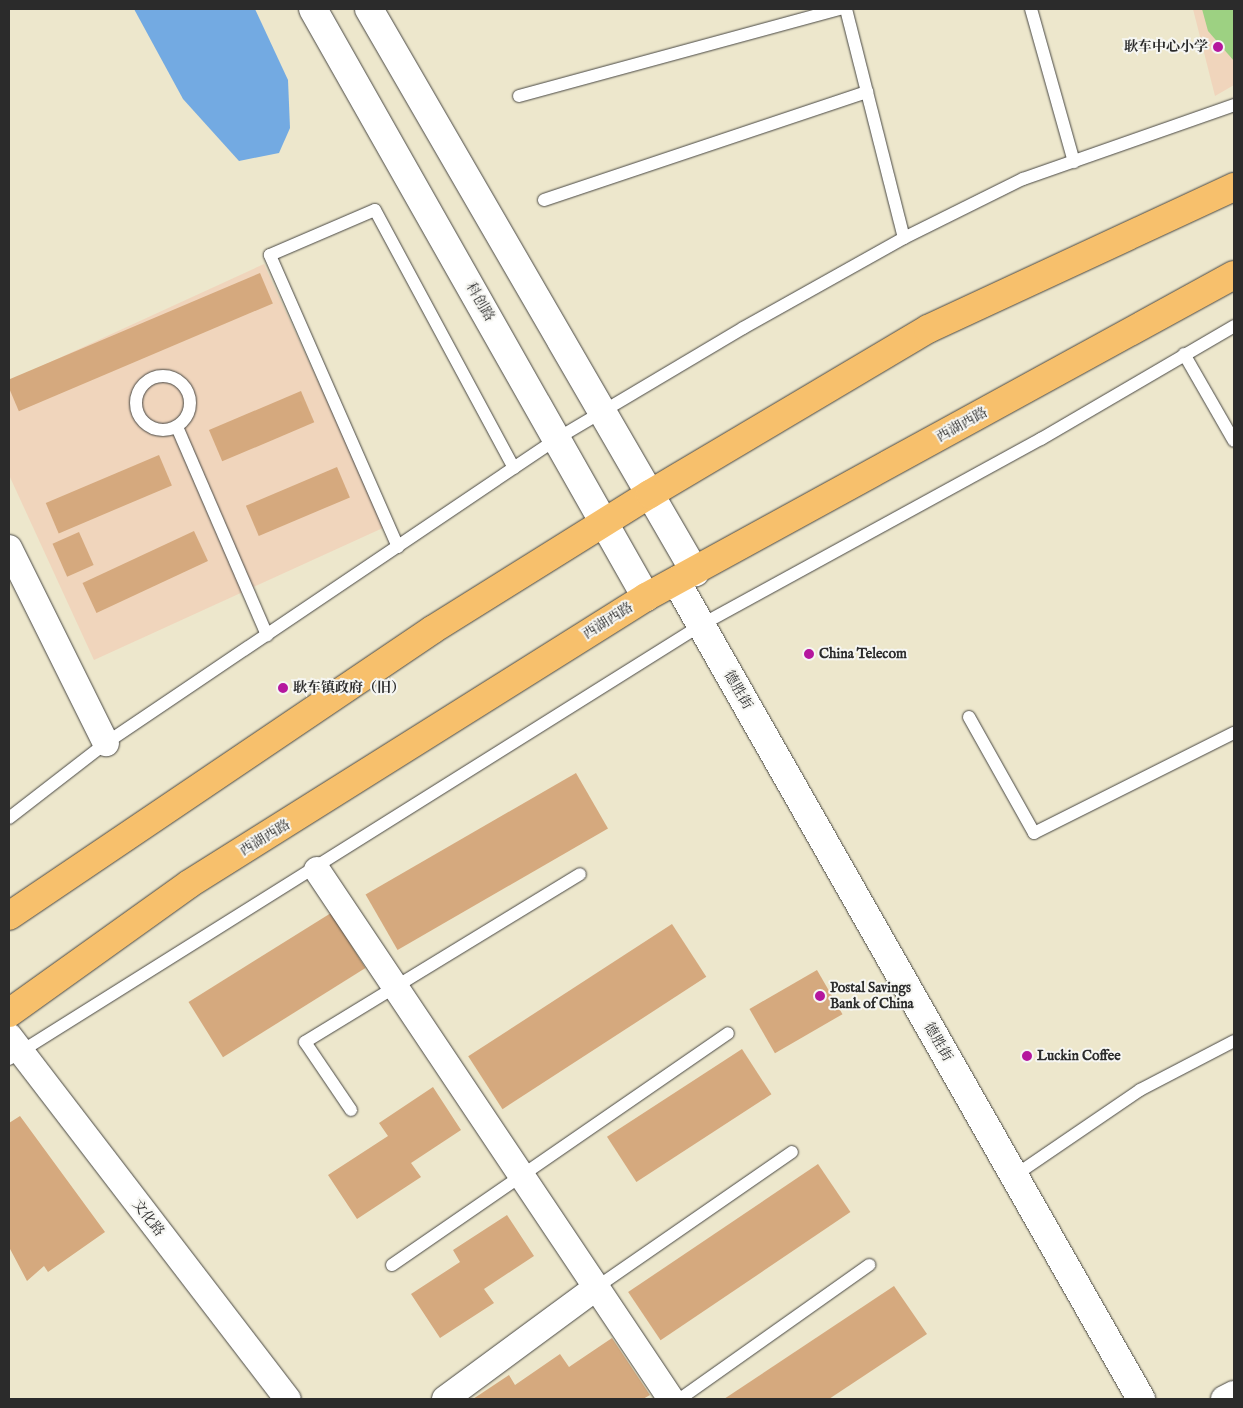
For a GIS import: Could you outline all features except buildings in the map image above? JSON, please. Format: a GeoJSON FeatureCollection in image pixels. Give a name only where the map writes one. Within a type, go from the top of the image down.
{"type":"FeatureCollection","features":[{"type":"Feature","properties":{"kind":"main road"},"geometry":{"type":"LineString","coordinates":[[9,916],[432,630],[650,494],[928,329],[1234,187]]}},
{"type":"Feature","properties":{"kind":"main road","name":"西湖西路"},"geometry":{"type":"LineString","coordinates":[[9,1013],[189,884],[646,597],[686,577],[1234,275]]}},
{"type":"Feature","properties":{"kind":"street","name":"科创路"},"geometry":{"type":"LineString","coordinates":[[313,9],[606,521],[646,597]]}},
{"type":"Feature","properties":{"kind":"street"},"geometry":{"type":"LineString","coordinates":[[369,9],[600,413],[650,494],[686,577]]}},
{"type":"Feature","properties":{"kind":"street"},"geometry":{"type":"LineString","coordinates":[[9,548],[106,743]]}},
{"type":"Feature","properties":{"kind":"street","name":"德胜街"},"geometry":{"type":"LineString","coordinates":[[686,577],[701,626],[1141,1399]]}},
{"type":"Feature","properties":{"kind":"street"},"geometry":{"type":"LineString","coordinates":[[317,870],[671,1399]]}},
{"type":"Feature","properties":{"kind":"street","name":"文化路"},"geometry":{"type":"LineString","coordinates":[[13,1049],[288,1399]]}},
{"type":"Feature","properties":{"kind":"street"},"geometry":{"type":"LineString","coordinates":[[445,1399],[597,1287]]}},
{"type":"Feature","properties":{"kind":"street"},"geometry":{"type":"LineString","coordinates":[[1224,1399],[1234,1394]]}},
{"type":"Feature","properties":{"kind":"lane"},"geometry":{"type":"LineString","coordinates":[[519,96],[840,9]]}},
{"type":"Feature","properties":{"kind":"lane"},"geometry":{"type":"LineString","coordinates":[[846,9],[904,238]]}},
{"type":"Feature","properties":{"kind":"lane"},"geometry":{"type":"LineString","coordinates":[[1031,9],[1074,162]]}},
{"type":"Feature","properties":{"kind":"lane"},"geometry":{"type":"LineString","coordinates":[[544,200],[867,92]]}},
{"type":"Feature","properties":{"kind":"lane"},"geometry":{"type":"LineString","coordinates":[[9,818],[106,743],[558,438],[600,413],[904,238],[1023,179],[1234,105]]}},
{"type":"Feature","properties":{"kind":"lane"},"geometry":{"type":"LineString","coordinates":[[398,546],[270,255],[374,210],[514,468]]}},
{"type":"Feature","properties":{"kind":"lane"},"geometry":{"type":"LineString","coordinates":[[13,1049],[317,870],[701,626],[1041,439],[1234,326]]}},
{"type":"Feature","properties":{"kind":"lane"},"geometry":{"type":"LineString","coordinates":[[1184,354],[1234,440]]}},
{"type":"Feature","properties":{"kind":"lane"},"geometry":{"type":"LineString","coordinates":[[152,379],[179,380],[190,395],[189,414],[177,427],[160,430],[139,416],[139,390],[152,379]]}},
{"type":"Feature","properties":{"kind":"lane"},"geometry":{"type":"LineString","coordinates":[[177,427],[266,635]]}},
{"type":"Feature","properties":{"kind":"lane"},"geometry":{"type":"LineString","coordinates":[[969,717],[1034,833],[1234,733]]}},
{"type":"Feature","properties":{"kind":"lane"},"geometry":{"type":"LineString","coordinates":[[351,1110],[305,1042],[394,984],[580,874]]}},
{"type":"Feature","properties":{"kind":"lane"},"geometry":{"type":"LineString","coordinates":[[392,1265],[728,1033]]}},
{"type":"Feature","properties":{"kind":"lane"},"geometry":{"type":"LineString","coordinates":[[1014,1176],[1140,1090],[1234,1041]]}},
{"type":"Feature","properties":{"kind":"lane"},"geometry":{"type":"LineString","coordinates":[[597,1287],[792,1152]]}},
{"type":"Feature","properties":{"kind":"lane"},"geometry":{"type":"LineString","coordinates":[[680,1399],[869,1265]]}},
{"type":"Feature","properties":{"kind":"shaded area","name":"耿车中心小学"},"geometry":{"type":"Polygon","coordinates":[[[1193,9],[1234,9],[1234,85],[1215,96],[1193,9]]]}},
{"type":"Feature","properties":{"kind":"shaded area"},"geometry":{"type":"Polygon","coordinates":[[[264,264],[385,527],[94,660],[9,475],[9,381],[264,264]]]}},
{"type":"Feature","properties":{"kind":"green space"},"geometry":{"type":"Polygon","coordinates":[[[1202,9],[1234,9],[1234,61],[1208,31],[1202,9]]]}},
{"type":"Feature","properties":{"kind":"water"},"geometry":{"type":"Polygon","coordinates":[[[134,9],[255,9],[288,80],[290,128],[279,153],[239,161],[183,99],[134,9]]]}},
{"type":"Feature","properties":{"kind":"place","name":"耿车中心小学"},"geometry":{"type":"Point","coordinates":[1218,47]}},
{"type":"Feature","properties":{"kind":"place","name":"China Telecom"},"geometry":{"type":"Point","coordinates":[809,654]}},
{"type":"Feature","properties":{"kind":"place","name":"耿车镇政府（旧）"},"geometry":{"type":"Point","coordinates":[283,688]}},
{"type":"Feature","properties":{"kind":"place","name":"Postal Savings Bank of China"},"geometry":{"type":"Point","coordinates":[820,996]}},
{"type":"Feature","properties":{"kind":"place","name":"Luckin Coffee"},"geometry":{"type":"Point","coordinates":[1027,1056]}}]}
